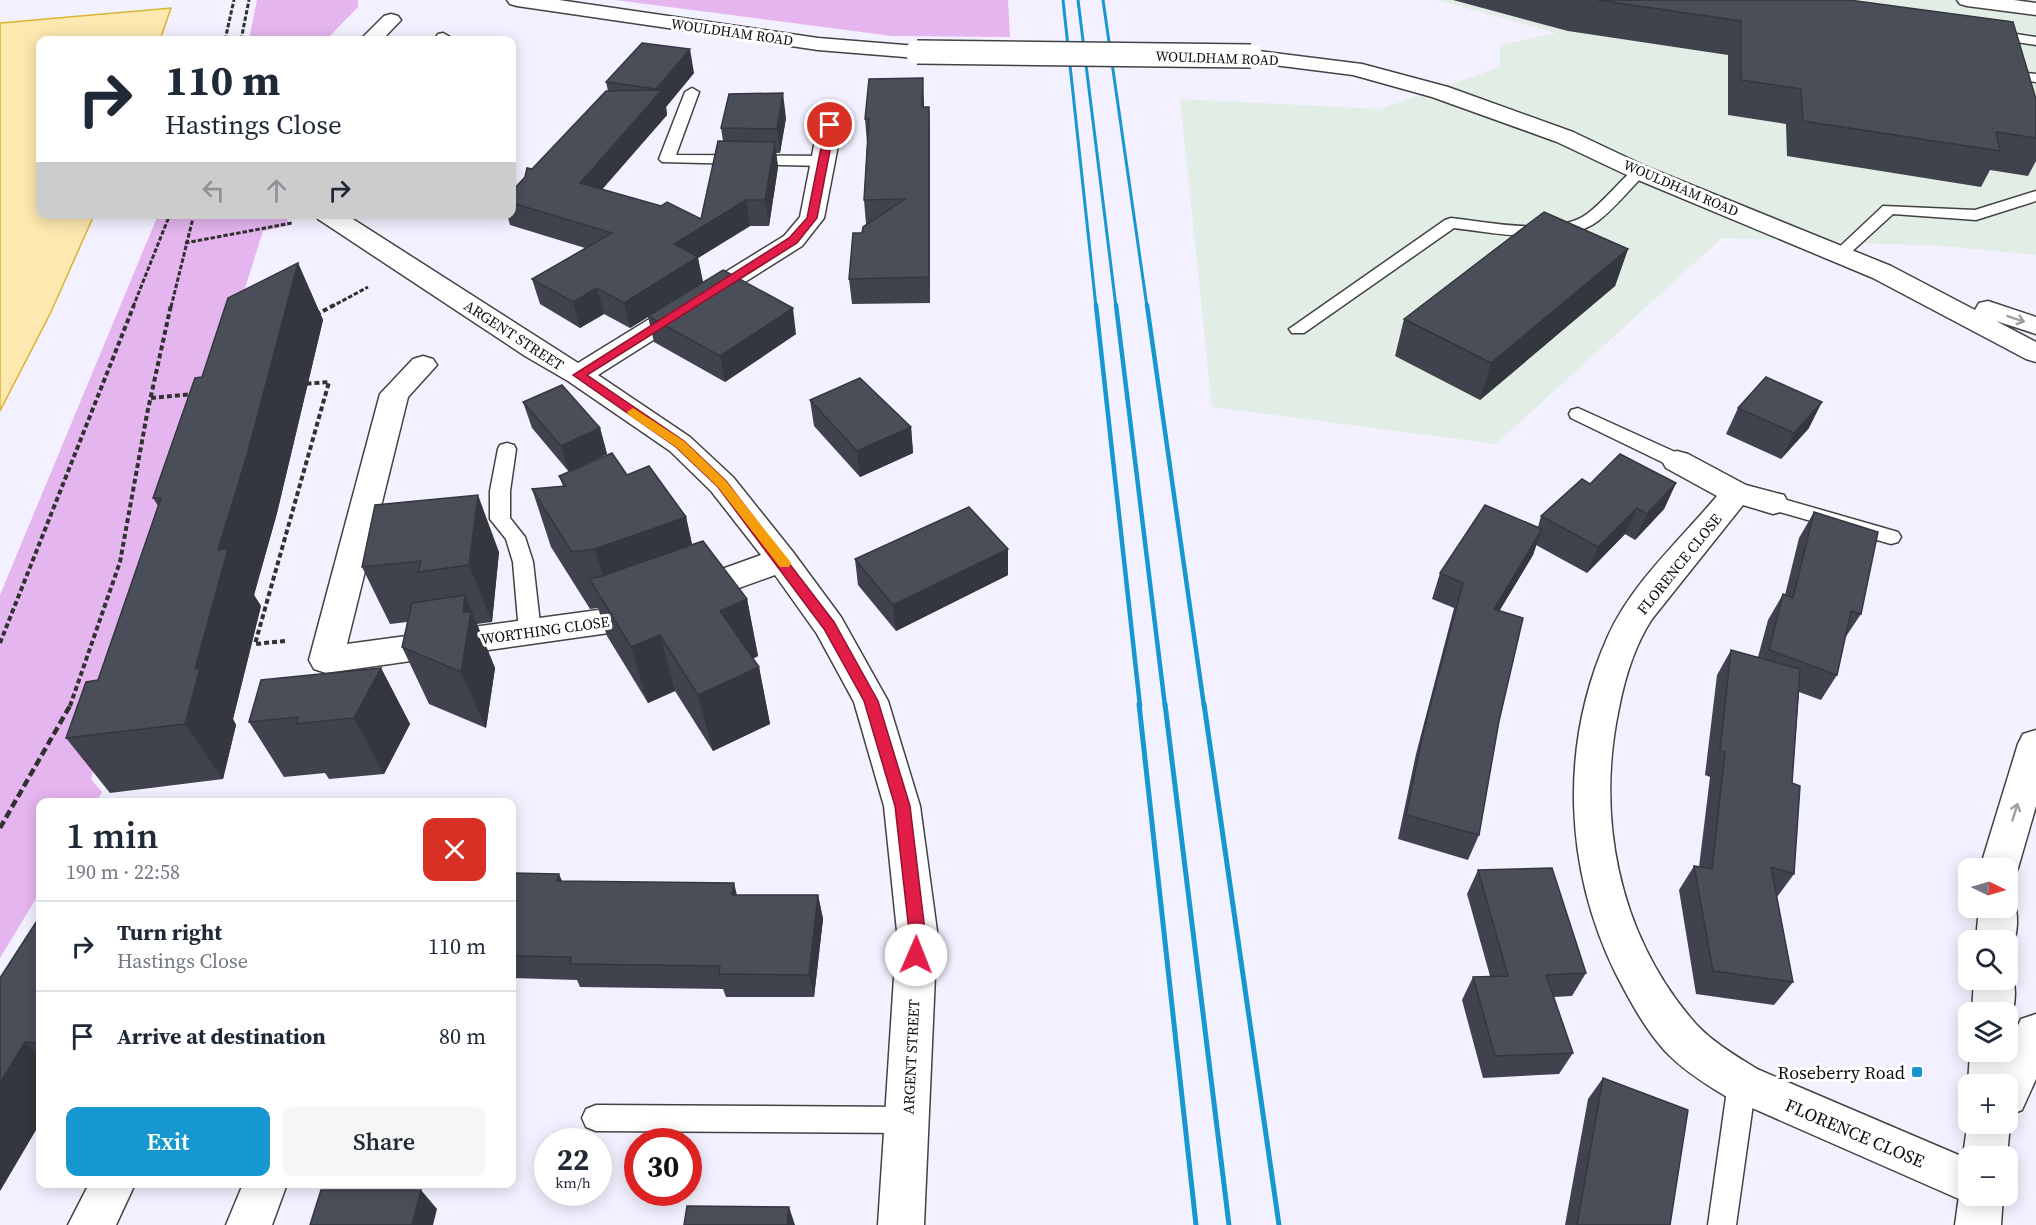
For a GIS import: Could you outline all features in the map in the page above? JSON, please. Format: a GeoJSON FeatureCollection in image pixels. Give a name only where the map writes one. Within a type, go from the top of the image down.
{"type":"FeatureCollection","features":[{"type":"Feature","properties":{"kind":"street","name":"WOULDHAM ROAD"},"geometry":{"type":"LineString","coordinates":[[517,0],[818,44],[917,52],[1251,56],[1354,69],[1440,92],[1565,137],[1639,172],[1841,253],[1882,272],[2036,353]]}},
{"type":"Feature","properties":{"kind":"street"},"geometry":{"type":"LineString","coordinates":[[1967,0],[2036,9]]}},
{"type":"Feature","properties":{"kind":"street"},"geometry":{"type":"LineString","coordinates":[[374,36],[391,20]]}},
{"type":"Feature","properties":{"kind":"street"},"geometry":{"type":"LineString","coordinates":[[578,375],[793,241],[812,218],[830,125]]}},
{"type":"Feature","properties":{"kind":"street","name":"ARGENT STREET"},"geometry":{"type":"LineString","coordinates":[[333,219],[408,265],[535,350],[578,375],[680,444],[722,484],[782,560],[829,626],[871,701],[902,806],[917,931],[901,1225]]}},
{"type":"Feature","properties":{"kind":"street","name":"WOULDHAM ROAD"},"geometry":{"type":"LineString","coordinates":[[1882,272],[2036,326]]}},
{"type":"Feature","properties":{"kind":"street","name":"WORTHING CLOSE"},"geometry":{"type":"LineString","coordinates":[[423,365],[394,394],[326,660],[616,620],[782,560]]}},
{"type":"Feature","properties":{"kind":"street"},"geometry":{"type":"LineString","coordinates":[[1677,461],[1736,493],[1773,503]]}},
{"type":"Feature","properties":{"kind":"street","name":"FLORENCE CLOSE"},"geometry":{"type":"LineString","coordinates":[[1736,493],[1641,608],[1612,665],[1603,699],[1591,774],[1595,847],[1615,930],[1638,979],[1674,1031],[1710,1062],[1742,1083],[1958,1177]]}},
{"type":"Feature","properties":{"kind":"street"},"geometry":{"type":"LineString","coordinates":[[2001,858],[2036,744]]}},
{"type":"Feature","properties":{"kind":"street"},"geometry":{"type":"LineString","coordinates":[[2017,1074],[2036,1033]]}},
{"type":"Feature","properties":{"kind":"street"},"geometry":{"type":"LineString","coordinates":[[91,1225],[111,1188]]}},
{"type":"Feature","properties":{"kind":"street"},"geometry":{"type":"LineString","coordinates":[[249,1225],[263,1188]]}},
{"type":"Feature","properties":{"kind":"street"},"geometry":{"type":"LineString","coordinates":[[1978,1225],[1980,1206]]}},
{"type":"Feature","properties":{"kind":"lane"},"geometry":{"type":"LineString","coordinates":[[1977,32],[2036,41]]}},
{"type":"Feature","properties":{"kind":"lane"},"geometry":{"type":"LineString","coordinates":[[2017,76],[2036,78]]}},
{"type":"Feature","properties":{"kind":"lane"},"geometry":{"type":"LineString","coordinates":[[692,92],[667,159],[823,161]]}},
{"type":"Feature","properties":{"kind":"lane"},"geometry":{"type":"LineString","coordinates":[[1298,329],[1451,223],[1513,230],[1568,230],[1592,218],[1639,172]]}},
{"type":"Feature","properties":{"kind":"lane"},"geometry":{"type":"LineString","coordinates":[[1841,253],[1889,209],[1976,215],[2036,196]]}},
{"type":"Feature","properties":{"kind":"lane"},"geometry":{"type":"LineString","coordinates":[[1578,414],[1677,461]]}},
{"type":"Feature","properties":{"kind":"lane"},"geometry":{"type":"LineString","coordinates":[[507,449],[500,490],[500,519],[515,537],[523,562],[530,632]]}},
{"type":"Feature","properties":{"kind":"lane"},"geometry":{"type":"LineString","coordinates":[[1773,503],[1891,537]]}},
{"type":"Feature","properties":{"kind":"lane"},"geometry":{"type":"LineString","coordinates":[[1722,1225],[1742,1083]]}},
{"type":"Feature","properties":{"kind":"lane"},"geometry":{"type":"LineString","coordinates":[[596,1118],[908,1120]]}},
{"type":"Feature","properties":{"kind":"path"},"geometry":{"type":"LineString","coordinates":[[226,36],[234,0]]}},
{"type":"Feature","properties":{"kind":"path"},"geometry":{"type":"LineString","coordinates":[[242,36],[249,0]]}},
{"type":"Feature","properties":{"kind":"path"},"geometry":{"type":"LineString","coordinates":[[0,643],[168,219]]}},
{"type":"Feature","properties":{"kind":"path"},"geometry":{"type":"LineString","coordinates":[[0,828],[69,709],[120,562],[151,398],[185,243],[192,219]]}},
{"type":"Feature","properties":{"kind":"path"},"geometry":{"type":"LineString","coordinates":[[185,243],[307,219]]}},
{"type":"Feature","properties":{"kind":"path"},"geometry":{"type":"LineString","coordinates":[[308,320],[408,265]]}},
{"type":"Feature","properties":{"kind":"path"},"geometry":{"type":"LineString","coordinates":[[298,385],[329,382],[255,644],[333,634]]}},
{"type":"Feature","properties":{"kind":"path"},"geometry":{"type":"LineString","coordinates":[[151,398],[197,394]]}},
{"type":"Feature","properties":{"kind":"shaded area"},"geometry":{"type":"Polygon","coordinates":[[[257,0],[358,0],[358,7],[330,36],[250,36],[257,0]]]}},
{"type":"Feature","properties":{"kind":"shaded area"},"geometry":{"type":"Polygon","coordinates":[[[615,0],[1008,0],[1010,37],[892,36],[615,0]]]}},
{"type":"Feature","properties":{"kind":"shaded area"},"geometry":{"type":"Polygon","coordinates":[[[1437,0],[2036,0],[2036,255],[1943,246],[1722,238],[1496,444],[1212,407],[1180,99],[1380,109],[1500,67],[1500,45],[1556,33],[1437,0]]]}},
{"type":"Feature","properties":{"kind":"shaded area"},"geometry":{"type":"Polygon","coordinates":[[[171,8],[161,36],[36,36],[36,219],[92,219],[51,312],[0,411],[0,23],[171,8]]]}},
{"type":"Feature","properties":{"kind":"shaded area"},"geometry":{"type":"Polygon","coordinates":[[[156,219],[287,219],[291,225],[263,231],[91,779],[102,792],[98,798],[36,798],[36,899],[0,958],[0,595],[156,219]]]}},
{"type":"Feature","properties":{"kind":"building"},"geometry":{"type":"Polygon","coordinates":[[[1597,0],[1849,0],[2013,22],[2036,99],[2036,138],[1996,132],[2000,151],[1803,121],[1801,89],[1741,80],[1741,21],[1597,0]]]}},
{"type":"Feature","properties":{"kind":"building"},"geometry":{"type":"Polygon","coordinates":[[[642,43],[690,49],[656,89],[606,82],[642,43]]]}},
{"type":"Feature","properties":{"kind":"building"},"geometry":{"type":"Polygon","coordinates":[[[923,78],[922,107],[929,107],[929,277],[849,279],[853,233],[862,233],[863,227],[905,199],[864,200],[869,119],[865,119],[869,79],[923,78]]]}},
{"type":"Feature","properties":{"kind":"building"},"geometry":{"type":"Polygon","coordinates":[[[662,90],[580,183],[661,206],[667,202],[701,219],[718,141],[775,142],[765,200],[746,200],[674,244],[698,257],[624,303],[597,288],[573,302],[532,279],[612,233],[516,204],[516,187],[525,177],[527,168],[532,169],[606,91],[662,90]]]}},
{"type":"Feature","properties":{"kind":"building"},"geometry":{"type":"Polygon","coordinates":[[[783,93],[777,129],[721,128],[729,94],[783,93]]]}},
{"type":"Feature","properties":{"kind":"building"},"geometry":{"type":"Polygon","coordinates":[[[1544,212],[1628,249],[1491,363],[1404,319],[1544,212]]]}},
{"type":"Feature","properties":{"kind":"building"},"geometry":{"type":"Polygon","coordinates":[[[298,263],[247,455],[218,550],[228,549],[195,669],[200,668],[185,724],[66,738],[86,682],[98,680],[161,498],[153,498],[195,378],[202,377],[228,298],[298,263]]]}},
{"type":"Feature","properties":{"kind":"building"},"geometry":{"type":"Polygon","coordinates":[[[723,270],[793,308],[720,356],[648,316],[723,270]]]}},
{"type":"Feature","properties":{"kind":"building"},"geometry":{"type":"Polygon","coordinates":[[[1766,377],[1822,402],[1794,433],[1738,408],[1766,377]]]}},
{"type":"Feature","properties":{"kind":"building"},"geometry":{"type":"Polygon","coordinates":[[[860,378],[911,427],[857,451],[810,400],[860,378]]]}},
{"type":"Feature","properties":{"kind":"building"},"geometry":{"type":"Polygon","coordinates":[[[562,385],[600,428],[561,446],[523,402],[562,385]]]}},
{"type":"Feature","properties":{"kind":"building"},"geometry":{"type":"Polygon","coordinates":[[[612,453],[627,475],[649,466],[686,517],[595,549],[572,552],[532,489],[566,486],[559,476],[612,453]]]}},
{"type":"Feature","properties":{"kind":"building"},"geometry":{"type":"Polygon","coordinates":[[[1620,454],[1676,483],[1647,514],[1637,508],[1598,547],[1541,516],[1582,479],[1590,484],[1620,454]]]}},
{"type":"Feature","properties":{"kind":"building"},"geometry":{"type":"Polygon","coordinates":[[[478,495],[469,565],[418,572],[421,561],[362,567],[375,505],[478,495]]]}},
{"type":"Feature","properties":{"kind":"building"},"geometry":{"type":"Polygon","coordinates":[[[1485,505],[1542,529],[1494,609],[1523,618],[1499,721],[1479,835],[1406,815],[1424,729],[1463,583],[1440,573],[1485,505]]]}},
{"type":"Feature","properties":{"kind":"building"},"geometry":{"type":"Polygon","coordinates":[[[969,507],[1008,549],[893,605],[855,559],[969,507]]]}},
{"type":"Feature","properties":{"kind":"building"},"geometry":{"type":"Polygon","coordinates":[[[1814,512],[1878,532],[1861,614],[1851,611],[1837,675],[1769,650],[1783,594],[1793,598],[1814,512]]]}},
{"type":"Feature","properties":{"kind":"building"},"geometry":{"type":"Polygon","coordinates":[[[703,541],[747,599],[720,611],[759,667],[698,695],[660,635],[631,647],[589,578],[599,577],[703,541]]]}},
{"type":"Feature","properties":{"kind":"building"},"geometry":{"type":"Polygon","coordinates":[[[465,595],[463,612],[471,612],[461,672],[402,647],[412,603],[465,595]]]}},
{"type":"Feature","properties":{"kind":"building"},"geometry":{"type":"Polygon","coordinates":[[[1731,650],[1800,669],[1792,783],[1800,786],[1794,874],[1771,867],[1793,982],[1713,971],[1694,866],[1712,869],[1725,752],[1720,750],[1731,650]]]}},
{"type":"Feature","properties":{"kind":"building"},"geometry":{"type":"Polygon","coordinates":[[[381,668],[354,718],[296,724],[298,717],[249,722],[261,680],[381,668]]]}},
{"type":"Feature","properties":{"kind":"building"},"geometry":{"type":"Polygon","coordinates":[[[1552,868],[1586,973],[1546,975],[1573,1053],[1495,1056],[1473,977],[1508,976],[1478,870],[1552,868]]]}},
{"type":"Feature","properties":{"kind":"building"},"geometry":{"type":"Polygon","coordinates":[[[516,873],[559,874],[557,881],[734,883],[732,895],[818,895],[809,975],[719,974],[720,966],[570,964],[571,957],[516,956],[516,873]]]}},
{"type":"Feature","properties":{"kind":"building"},"geometry":{"type":"Polygon","coordinates":[[[36,922],[36,1043],[25,1042],[0,1083],[0,978],[36,922]]]}},
{"type":"Feature","properties":{"kind":"building"},"geometry":{"type":"Polygon","coordinates":[[[1603,1078],[1688,1110],[1670,1225],[1577,1225],[1603,1078]]]}},
{"type":"Feature","properties":{"kind":"building"},"geometry":{"type":"Polygon","coordinates":[[[321,1190],[421,1190],[412,1225],[310,1225],[321,1190]]]}},
{"type":"Feature","properties":{"kind":"building"},"geometry":{"type":"Polygon","coordinates":[[[687,1206],[789,1207],[787,1225],[684,1225],[687,1206]]]}},
{"type":"Feature","properties":{"kind":"railway"},"geometry":{"type":"LineString","coordinates":[[1063,0],[1096,307]]}},
{"type":"Feature","properties":{"kind":"railway"},"geometry":{"type":"LineString","coordinates":[[1078,0],[1116,307]]}},
{"type":"Feature","properties":{"kind":"railway"},"geometry":{"type":"LineString","coordinates":[[1103,0],[1147,307]]}},
{"type":"Feature","properties":{"kind":"railway"},"geometry":{"type":"LineString","coordinates":[[1096,305],[1140,706]]}},
{"type":"Feature","properties":{"kind":"railway"},"geometry":{"type":"LineString","coordinates":[[1116,305],[1165,706]]}},
{"type":"Feature","properties":{"kind":"railway"},"geometry":{"type":"LineString","coordinates":[[1147,305],[1204,706]]}},
{"type":"Feature","properties":{"kind":"railway"},"geometry":{"type":"LineString","coordinates":[[1139,704],[1196,1225]]}},
{"type":"Feature","properties":{"kind":"railway"},"geometry":{"type":"LineString","coordinates":[[1165,704],[1229,1225]]}},
{"type":"Feature","properties":{"kind":"railway"},"geometry":{"type":"LineString","coordinates":[[1204,704],[1279,1225]]}},
{"type":"Feature","properties":{"kind":"slow traffic"},"geometry":{"type":"LineString","coordinates":[[633,412],[680,444],[722,484],[784,563]]}},
{"type":"Feature","properties":{"kind":"place","name":"Roseberry Road"},"geometry":{"type":"Point","coordinates":[1917,1072]}},
{"type":"Feature","properties":{"kind":"route"},"geometry":{"type":"LineString","coordinates":[[830,125],[812,218],[793,241],[578,375],[680,444],[722,484],[782,560],[829,626],[871,701],[902,806],[917,931],[916,955]]}}]}
